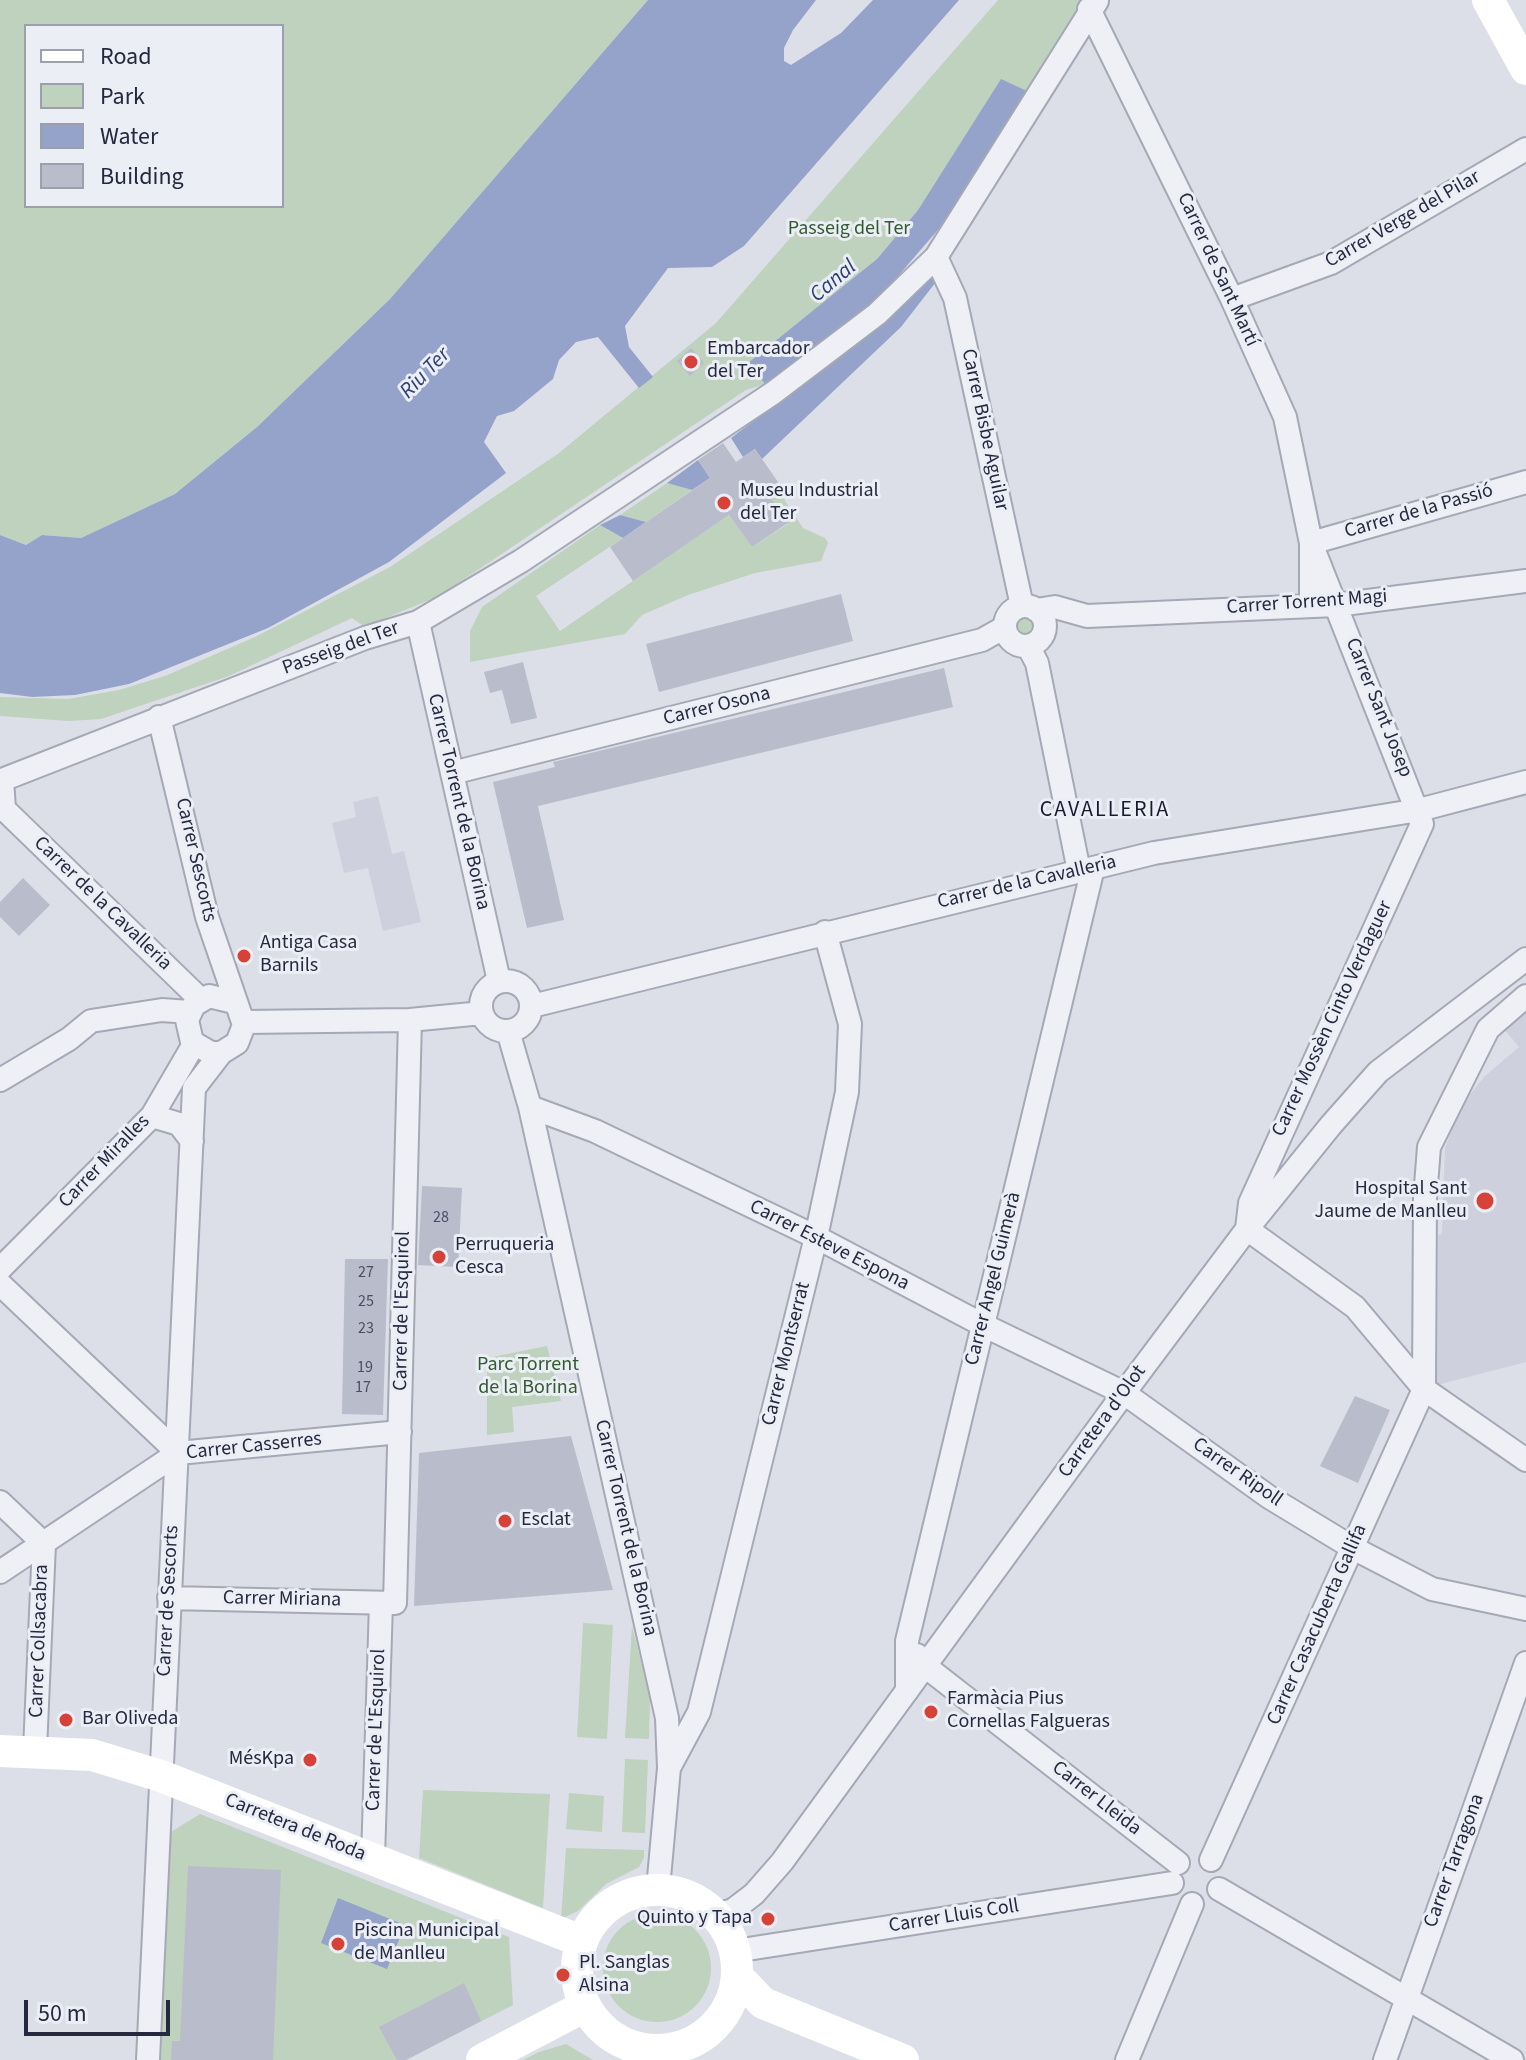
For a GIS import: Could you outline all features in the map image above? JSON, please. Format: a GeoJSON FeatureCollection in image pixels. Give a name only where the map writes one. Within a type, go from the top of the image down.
{"type":"FeatureCollection","features":[{"type":"Feature","properties":{"kind":"street"},"geometry":{"type":"LineString","coordinates":[[1488,0],[1526,69]]}},
{"type":"Feature","properties":{"kind":"street","name":"Passeig del Ter"},"geometry":{"type":"LineString","coordinates":[[2,809],[2,780],[365,638],[418,622],[521,561],[773,393],[877,314],[936,257],[1094,4]]}},
{"type":"Feature","properties":{"kind":"street","name":"Carrer de Sant Martí"},"geometry":{"type":"LineString","coordinates":[[1094,4],[1285,417],[1311,543],[1336,605]]}},
{"type":"Feature","properties":{"kind":"street","name":"Carrer Verge del Pilar"},"geometry":{"type":"LineString","coordinates":[[1232,299],[1331,263],[1526,149]]}},
{"type":"Feature","properties":{"kind":"street","name":"Carrer Bisbe Aguilar"},"geometry":{"type":"LineString","coordinates":[[936,257],[955,298],[1029,608],[1045,622],[1022,638]]}},
{"type":"Feature","properties":{"kind":"street","name":"Carrer de la Passió"},"geometry":{"type":"LineString","coordinates":[[1311,543],[1526,482]]}},
{"type":"Feature","properties":{"kind":"street","name":"Carrer de Sant Martí"},"geometry":{"type":"LineString","coordinates":[[1311,543],[1311,606]]}},
{"type":"Feature","properties":{"kind":"street","name":"Carrer Torrent Magi"},"geometry":{"type":"LineString","coordinates":[[1022,638],[1087,616],[1336,605],[1526,581]]}},
{"type":"Feature","properties":{"kind":"street","name":"Carrer Sant Josep"},"geometry":{"type":"LineString","coordinates":[[1336,605],[1419,810]]}},
{"type":"Feature","properties":{"kind":"street","name":"Carrer Torrent Magi"},"geometry":{"type":"LineString","coordinates":[[1029,608],[1055,607],[1087,616]]}},
{"type":"Feature","properties":{"kind":"street"},"geometry":{"type":"LineString","coordinates":[[1029,608],[1010,613],[1037,663],[1086,869]]}},
{"type":"Feature","properties":{"kind":"street","name":"Carrer Torrent de la Borina"},"geometry":{"type":"LineString","coordinates":[[418,622],[499,981]]}},
{"type":"Feature","properties":{"kind":"street","name":"Carrer Osona"},"geometry":{"type":"LineString","coordinates":[[452,773],[982,640],[1022,638]]}},
{"type":"Feature","properties":{"kind":"street","name":"Carrer Sescorts"},"geometry":{"type":"LineString","coordinates":[[159,717],[207,917],[239,1012]]}},
{"type":"Feature","properties":{"kind":"street","name":"Carrer de la Cavalleria"},"geometry":{"type":"LineString","coordinates":[[532,1006],[1086,869],[1243,836],[1419,810],[1526,782]]}},
{"type":"Feature","properties":{"kind":"street","name":"Carrer de la Cavalleria"},"geometry":{"type":"LineString","coordinates":[[2,809],[195,1006]]}},
{"type":"Feature","properties":{"kind":"street","name":"Carrer Mossèn Cinto Verdaguer"},"geometry":{"type":"LineString","coordinates":[[1247,1229],[1250,1203],[1422,824],[1419,810]]}},
{"type":"Feature","properties":{"kind":"street","name":"Carrer Angel Guimerà"},"geometry":{"type":"LineString","coordinates":[[907,1691],[907,1641],[983,1325],[1086,869]]}},
{"type":"Feature","properties":{"kind":"street","name":"Carrer Montserrat"},"geometry":{"type":"LineString","coordinates":[[669,1768],[699,1712],[816,1237],[847,1092],[850,1024],[825,932]]}},
{"type":"Feature","properties":{"kind":"street","name":"Carretera d'Olot"},"geometry":{"type":"LineString","coordinates":[[716,1915],[733,1910],[767,1880],[1247,1229],[1378,1072],[1526,959]]}},
{"type":"Feature","properties":{"kind":"street"},"geometry":{"type":"LineString","coordinates":[[499,981],[521,985],[532,1006],[527,1020],[508,1031],[495,1028],[482,1013],[482,998],[499,981]]}},
{"type":"Feature","properties":{"kind":"street"},"geometry":{"type":"LineString","coordinates":[[0,1080],[69,1039],[91,1021],[195,1006],[218,996],[239,1012],[410,1020],[482,1013]]}},
{"type":"Feature","properties":{"kind":"street"},"geometry":{"type":"LineString","coordinates":[[1424,1389],[1425,1198],[1429,1147],[1488,1029],[1526,996]]}},
{"type":"Feature","properties":{"kind":"street"},"geometry":{"type":"LineString","coordinates":[[195,1006],[187,1029],[194,1044],[211,1053],[221,1053],[237,1043],[244,1032],[239,1012]]}},
{"type":"Feature","properties":{"kind":"street","name":"Carrer de l'Esquirol"},"geometry":{"type":"LineString","coordinates":[[388,1603],[400,1432],[410,1020]]}},
{"type":"Feature","properties":{"kind":"street","name":"Carrer Torrent de la Borina"},"geometry":{"type":"LineString","coordinates":[[508,1031],[530,1107],[665,1706],[669,1768],[658,1889]]}},
{"type":"Feature","properties":{"kind":"street","name":"Carrer Miralles"},"geometry":{"type":"LineString","coordinates":[[0,1269],[152,1116],[194,1044]]}},
{"type":"Feature","properties":{"kind":"street","name":"Carrer de Sescorts"},"geometry":{"type":"LineString","coordinates":[[148,2060],[194,1088],[221,1053]]}},
{"type":"Feature","properties":{"kind":"street","name":"Carrer Esteve Espona"},"geometry":{"type":"LineString","coordinates":[[530,1107],[595,1131],[816,1237],[983,1325],[1124,1393]]}},
{"type":"Feature","properties":{"kind":"street"},"geometry":{"type":"LineString","coordinates":[[152,1116],[179,1124],[192,1141]]}},
{"type":"Feature","properties":{"kind":"street"},"geometry":{"type":"LineString","coordinates":[[1247,1229],[1355,1307],[1424,1389],[1526,1460]]}},
{"type":"Feature","properties":{"kind":"street"},"geometry":{"type":"LineString","coordinates":[[0,1284],[178,1453]]}},
{"type":"Feature","properties":{"kind":"street","name":"Carrer Casacuberta Gallifa"},"geometry":{"type":"LineString","coordinates":[[1211,1860],[1424,1389]]}},
{"type":"Feature","properties":{"kind":"street","name":"Carrer Ripoll"},"geometry":{"type":"LineString","coordinates":[[1124,1393],[1269,1497],[1353,1548],[1432,1589],[1526,1609]]}},
{"type":"Feature","properties":{"kind":"street","name":"Carrer Casserres"},"geometry":{"type":"LineString","coordinates":[[0,1572],[178,1453],[400,1432]]}},
{"type":"Feature","properties":{"kind":"street","name":"Carrer Collsacabra"},"geometry":{"type":"LineString","coordinates":[[0,1502],[44,1544],[35,1750]]}},
{"type":"Feature","properties":{"kind":"street","name":"Carrer Miriana"},"geometry":{"type":"LineString","coordinates":[[169,1598],[388,1603]]}},
{"type":"Feature","properties":{"kind":"street","name":"Carrer de L'Esquirol"},"geometry":{"type":"LineString","coordinates":[[373,1858],[388,1603]]}},
{"type":"Feature","properties":{"kind":"street","name":"Carrer Lleida"},"geometry":{"type":"LineString","coordinates":[[907,1641],[925,1666],[1175,1873]]}},
{"type":"Feature","properties":{"kind":"street","name":"Carrer Tarragona"},"geometry":{"type":"LineString","coordinates":[[1385,2060],[1526,1663]]}},
{"type":"Feature","properties":{"kind":"street","name":"Carretera de Roda"},"geometry":{"type":"LineString","coordinates":[[0,1751],[35,1750],[92,1755],[161,1776],[581,1941]]}},
{"type":"Feature","properties":{"kind":"street"},"geometry":{"type":"LineString","coordinates":[[1193,1855],[1211,1860],[1219,1870],[1219,1889],[1204,1903],[1192,1904],[1181,1899],[1175,1873],[1193,1855]]}},
{"type":"Feature","properties":{"kind":"street","name":"Carrer Lluis Coll"},"geometry":{"type":"LineString","coordinates":[[736,1964],[1175,1873]]}},
{"type":"Feature","properties":{"kind":"street"},"geometry":{"type":"LineString","coordinates":[[736,1964],[731,2001],[720,2019],[678,2054],[650,2050],[618,2040],[599,2025],[585,2006],[577,1970],[581,1941],[607,1906],[631,1894],[658,1889],[699,1901],[716,1915],[736,1964],[763,2003],[903,2060]]}},
{"type":"Feature","properties":{"kind":"street"},"geometry":{"type":"LineString","coordinates":[[1219,1889],[1512,2060]]}},
{"type":"Feature","properties":{"kind":"street"},"geometry":{"type":"LineString","coordinates":[[1127,2060],[1192,1904]]}},
{"type":"Feature","properties":{"kind":"street"},"geometry":{"type":"LineString","coordinates":[[482,2060],[585,2006]]}},
{"type":"Feature","properties":{"kind":"street"},"geometry":{"type":"LineString","coordinates":[[720,2019],[752,2020],[851,2060]]}},
{"type":"Feature","properties":{"kind":"shaded area"},"geometry":{"type":"Polygon","coordinates":[[[378,796],[392,854],[404,851],[421,922],[383,931],[368,868],[344,873],[332,823],[356,817],[353,802],[378,796]]]}},
{"type":"Feature","properties":{"kind":"shaded area","name":"Hospital Sant Jaume de Manlleu"},"geometry":{"type":"Polygon","coordinates":[[[1526,1009],[1526,1362],[1437,1385],[1438,1236],[1442,1233],[1445,1148],[1461,1105],[1485,1076],[1519,1047],[1504,1029],[1526,1009]]]}},
{"type":"Feature","properties":{"kind":"green space"},"geometry":{"type":"Polygon","coordinates":[[[0,0],[648,0],[390,299],[257,427],[175,494],[81,538],[42,535],[26,545],[0,535],[0,0]]]}},
{"type":"Feature","properties":{"kind":"green space","name":"Passeig del Ter"},"geometry":{"type":"Polygon","coordinates":[[[998,0],[1083,0],[1027,91],[1001,80],[918,210],[877,259],[749,363],[765,384],[746,390],[439,596],[374,623],[362,625],[352,618],[229,676],[101,719],[69,721],[0,716],[0,697],[68,699],[119,690],[165,676],[255,637],[390,567],[559,453],[716,323],[998,0]]]}},
{"type":"Feature","properties":{"kind":"green space"},"geometry":{"type":"Polygon","coordinates":[[[667,483],[692,490],[646,522],[620,515],[667,483]]]}},
{"type":"Feature","properties":{"kind":"green space"},"geometry":{"type":"Polygon","coordinates":[[[774,484],[803,528],[825,538],[828,543],[821,561],[755,573],[688,595],[642,615],[625,634],[470,662],[470,631],[482,607],[600,525],[623,538],[536,596],[560,631],[729,515],[752,547],[788,524],[765,490],[774,484]]]}},
{"type":"Feature","properties":{"kind":"green space"},"geometry":{"type":"Polygon","coordinates":[[[1025,617],[1032,620],[1035,627],[1032,634],[1025,637],[1018,634],[1015,627],[1018,620],[1025,617]]]}},
{"type":"Feature","properties":{"kind":"green space","name":"Parc Torrent de la Borina"},"geometry":{"type":"Polygon","coordinates":[[[547,1346],[561,1401],[512,1407],[514,1432],[487,1435],[487,1358],[547,1346]]]}},
{"type":"Feature","properties":{"kind":"green space"},"geometry":{"type":"Polygon","coordinates":[[[583,1623],[613,1625],[607,1739],[577,1737],[583,1623]]]}},
{"type":"Feature","properties":{"kind":"green space"},"geometry":{"type":"Polygon","coordinates":[[[632,1626],[650,1697],[649,1739],[625,1738],[632,1626]]]}},
{"type":"Feature","properties":{"kind":"green space"},"geometry":{"type":"Polygon","coordinates":[[[625,1759],[648,1760],[645,1833],[622,1832],[625,1759]]]}},
{"type":"Feature","properties":{"kind":"green space"},"geometry":{"type":"Polygon","coordinates":[[[423,1790],[550,1794],[543,1908],[419,1858],[423,1790]]]}},
{"type":"Feature","properties":{"kind":"green space"},"geometry":{"type":"Polygon","coordinates":[[[569,1793],[604,1796],[602,1832],[566,1829],[569,1793]]]}},
{"type":"Feature","properties":{"kind":"green space","name":"Piscina Municipal de Manlleu"},"geometry":{"type":"Polygon","coordinates":[[[200,1814],[509,1937],[513,2005],[406,2060],[161,2060],[171,1832],[200,1814]]]}},
{"type":"Feature","properties":{"kind":"green space"},"geometry":{"type":"Polygon","coordinates":[[[566,1848],[644,1850],[644,1858],[639,1867],[606,1884],[578,1911],[561,1919],[566,1848]]]}},
{"type":"Feature","properties":{"kind":"green space"},"geometry":{"type":"Polygon","coordinates":[[[657,1914],[678,1918],[695,1930],[707,1947],[711,1968],[707,1989],[695,2006],[678,2018],[657,2022],[636,2018],[619,2006],[607,1989],[603,1968],[607,1947],[619,1930],[636,1918],[657,1914]]]}},
{"type":"Feature","properties":{"kind":"green space"},"geometry":{"type":"Polygon","coordinates":[[[566,2044],[593,2060],[523,2060],[539,2052],[566,2044]]]}},
{"type":"Feature","properties":{"kind":"water","name":"Riu Ter"},"geometry":{"type":"Polygon","coordinates":[[[648,0],[816,0],[793,30],[784,48],[784,61],[791,65],[841,33],[873,0],[959,0],[744,246],[712,267],[668,268],[625,326],[629,347],[653,377],[639,388],[598,337],[576,342],[559,360],[553,379],[514,411],[497,416],[484,442],[506,473],[389,562],[268,628],[129,684],[75,695],[32,697],[0,693],[0,535],[26,545],[42,535],[81,538],[175,494],[257,427],[390,299],[648,0]]]}},
{"type":"Feature","properties":{"kind":"water"},"geometry":{"type":"Polygon","coordinates":[[[1001,79],[1027,91],[943,224],[880,297],[765,384],[748,363],[877,259],[918,210],[1001,79]]]}},
{"type":"Feature","properties":{"kind":"water"},"geometry":{"type":"Polygon","coordinates":[[[932,273],[939,278],[901,327],[762,459],[755,449],[743,457],[731,438],[891,317],[932,273]]]}},
{"type":"Feature","properties":{"kind":"water"},"geometry":{"type":"Polygon","coordinates":[[[698,460],[710,478],[692,490],[667,483],[698,460]]]}},
{"type":"Feature","properties":{"kind":"water"},"geometry":{"type":"Polygon","coordinates":[[[620,515],[646,522],[623,538],[600,525],[620,515]]]}},
{"type":"Feature","properties":{"kind":"water"},"geometry":{"type":"Polygon","coordinates":[[[338,1898],[405,1925],[387,1969],[321,1943],[338,1898]]]}},
{"type":"Feature","properties":{"kind":"building","name":"Embarcador del Ter"},"geometry":{"type":"Polygon","coordinates":[[[691,348],[704,363],[690,376],[677,361],[691,348]]]}},
{"type":"Feature","properties":{"kind":"building","name":"Museu Industrial del Ter"},"geometry":{"type":"Polygon","coordinates":[[[723,443],[736,462],[755,449],[778,482],[766,491],[788,523],[752,547],[729,515],[633,581],[610,547],[710,478],[698,460],[723,443]]]}},
{"type":"Feature","properties":{"kind":"building"},"geometry":{"type":"Polygon","coordinates":[[[841,594],[853,641],[659,692],[646,644],[841,594]]]}},
{"type":"Feature","properties":{"kind":"building"},"geometry":{"type":"Polygon","coordinates":[[[523,662],[537,718],[511,724],[502,690],[490,693],[484,672],[523,662]]]}},
{"type":"Feature","properties":{"kind":"building"},"geometry":{"type":"Polygon","coordinates":[[[944,668],[953,707],[538,806],[564,920],[527,928],[493,782],[555,767],[553,762],[944,668]]]}},
{"type":"Feature","properties":{"kind":"building"},"geometry":{"type":"Polygon","coordinates":[[[23,878],[50,905],[19,936],[0,917],[0,902],[23,878]]]}},
{"type":"Feature","properties":{"kind":"building"},"geometry":{"type":"Polygon","coordinates":[[[422,1186],[462,1188],[458,1267],[418,1265],[422,1186]]]}},
{"type":"Feature","properties":{"kind":"building"},"geometry":{"type":"Polygon","coordinates":[[[345,1259],[388,1259],[383,1415],[342,1414],[345,1259]]]}},
{"type":"Feature","properties":{"kind":"building"},"geometry":{"type":"Polygon","coordinates":[[[1355,1396],[1390,1410],[1358,1483],[1320,1466],[1355,1396]]]}},
{"type":"Feature","properties":{"kind":"building","name":"Esclat"},"geometry":{"type":"Polygon","coordinates":[[[571,1436],[613,1590],[414,1606],[419,1453],[571,1436]]]}},
{"type":"Feature","properties":{"kind":"building"},"geometry":{"type":"Polygon","coordinates":[[[188,1866],[281,1870],[273,2060],[171,2060],[172,2041],[180,2041],[188,1866]]]}},
{"type":"Feature","properties":{"kind":"building"},"geometry":{"type":"Polygon","coordinates":[[[464,1983],[481,2021],[406,2060],[397,2060],[379,2027],[464,1983]]]}},
{"type":"Feature","properties":{"kind":"place","name":"Embarcador del Ter"},"geometry":{"type":"Point","coordinates":[691,362]}},
{"type":"Feature","properties":{"kind":"place","name":"Museu Industrial del Ter"},"geometry":{"type":"Point","coordinates":[724,503]}},
{"type":"Feature","properties":{"kind":"place","name":"Antiga Casa Barnils"},"geometry":{"type":"Point","coordinates":[244,956]}},
{"type":"Feature","properties":{"kind":"place","name":"Hospital Sant Jaume de Manlleu"},"geometry":{"type":"Point","coordinates":[1485,1201]}},
{"type":"Feature","properties":{"kind":"place","name":"Perruqueria Cesca"},"geometry":{"type":"Point","coordinates":[439,1257]}},
{"type":"Feature","properties":{"kind":"place","name":"Esclat"},"geometry":{"type":"Point","coordinates":[505,1521]}},
{"type":"Feature","properties":{"kind":"place","name":"Farmàcia Pius Cornellas Falgueras"},"geometry":{"type":"Point","coordinates":[931,1712]}},
{"type":"Feature","properties":{"kind":"place","name":"Bar Oliveda"},"geometry":{"type":"Point","coordinates":[66,1720]}},
{"type":"Feature","properties":{"kind":"place","name":"MésKpa"},"geometry":{"type":"Point","coordinates":[310,1760]}},
{"type":"Feature","properties":{"kind":"place","name":"Quinto y Tapa"},"geometry":{"type":"Point","coordinates":[768,1919]}},
{"type":"Feature","properties":{"kind":"place","name":"Piscina Municipal de Manlleu"},"geometry":{"type":"Point","coordinates":[338,1944]}},
{"type":"Feature","properties":{"kind":"place","name":"Pl. Sanglas Alsina"},"geometry":{"type":"Point","coordinates":[563,1975]}},
{"type":"Feature","properties":{"kind":"district","name":"CAVALLERIA"},"geometry":{"type":"Point","coordinates":[1105,811]}},
{"type":"Feature","properties":{"kind":"water label","name":"Canal"},"geometry":{"type":"Point","coordinates":[834,282]}}]}
